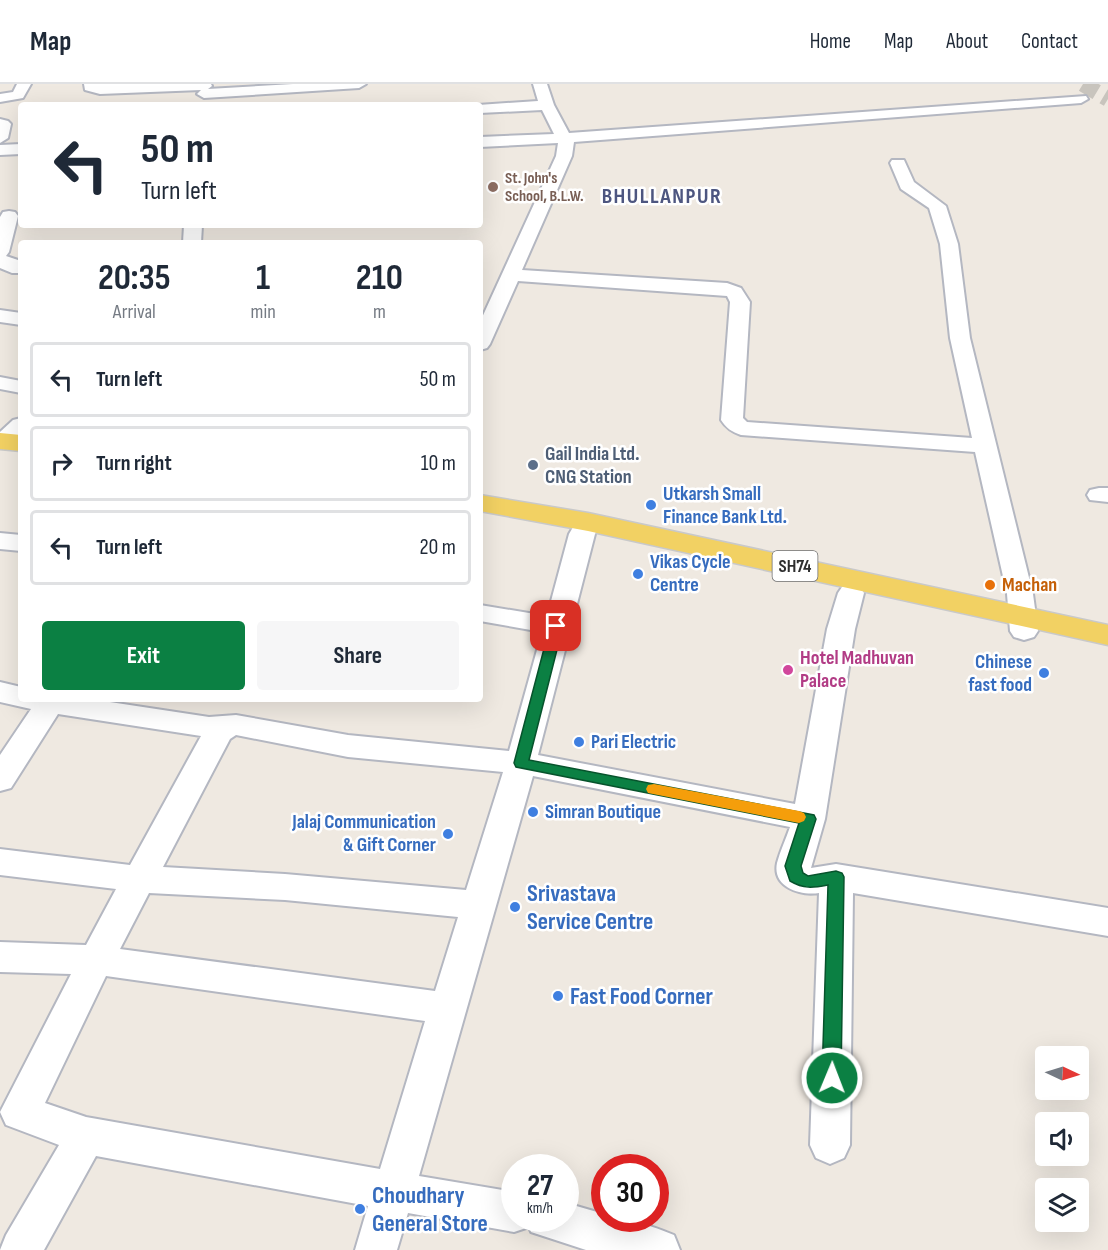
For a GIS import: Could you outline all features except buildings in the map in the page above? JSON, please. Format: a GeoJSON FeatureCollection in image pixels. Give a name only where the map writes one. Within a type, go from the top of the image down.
{"type":"FeatureCollection","features":[{"type":"Feature","properties":{"kind":"main road","name":"SH74"},"geometry":{"type":"LineString","coordinates":[[483,504],[850,593],[1024,624],[1108,635]]}},
{"type":"Feature","properties":{"kind":"main road","name":"SH74"},"geometry":{"type":"LineString","coordinates":[[483,517],[585,528],[855,579],[1108,649]]}},
{"type":"Feature","properties":{"kind":"street"},"geometry":{"type":"LineString","coordinates":[[0,98],[18,94],[24,84]]}},
{"type":"Feature","properties":{"kind":"street"},"geometry":{"type":"LineString","coordinates":[[91,84],[90,87],[93,90],[204,92],[359,84]]}},
{"type":"Feature","properties":{"kind":"street"},"geometry":{"type":"LineString","coordinates":[[483,337],[564,156],[566,142],[547,105],[540,84]]}},
{"type":"Feature","properties":{"kind":"street"},"geometry":{"type":"LineString","coordinates":[[483,142],[564,138],[1081,99]]}},
{"type":"Feature","properties":{"kind":"street"},"geometry":{"type":"LineString","coordinates":[[483,109],[547,105]]}},
{"type":"Feature","properties":{"kind":"street"},"geometry":{"type":"LineString","coordinates":[[0,123],[3,124],[0,138]]}},
{"type":"Feature","properties":{"kind":"street"},"geometry":{"type":"LineString","coordinates":[[0,150],[18,149]]}},
{"type":"Feature","properties":{"kind":"street"},"geometry":{"type":"LineString","coordinates":[[898,163],[907,185],[938,206],[949,244],[960,338],[1024,624]]}},
{"type":"Feature","properties":{"kind":"street"},"geometry":{"type":"LineString","coordinates":[[0,252],[10,216]]}},
{"type":"Feature","properties":{"kind":"street"},"geometry":{"type":"LineString","coordinates":[[0,260],[4,264],[18,266]]}},
{"type":"Feature","properties":{"kind":"street"},"geometry":{"type":"LineString","coordinates":[[511,275],[727,289],[734,292],[740,302],[732,420],[741,428],[985,446]]}},
{"type":"Feature","properties":{"kind":"street"},"geometry":{"type":"LineString","coordinates":[[0,316],[18,319]]}},
{"type":"Feature","properties":{"kind":"street"},"geometry":{"type":"LineString","coordinates":[[0,383],[18,386]]}},
{"type":"Feature","properties":{"kind":"street"},"geometry":{"type":"LineString","coordinates":[[376,1250],[387,1190],[449,1009],[521,763],[556,626],[585,528]]}},
{"type":"Feature","properties":{"kind":"street"},"geometry":{"type":"LineString","coordinates":[[0,541],[18,543]]}},
{"type":"Feature","properties":{"kind":"street"},"geometry":{"type":"LineString","coordinates":[[850,593],[841,629],[808,819],[793,866],[796,876],[806,882],[836,877],[1108,922]]}},
{"type":"Feature","properties":{"kind":"street"},"geometry":{"type":"LineString","coordinates":[[483,614],[556,626]]}},
{"type":"Feature","properties":{"kind":"street"},"geometry":{"type":"LineString","coordinates":[[0,692],[18,696]]}},
{"type":"Feature","properties":{"kind":"street"},"geometry":{"type":"LineString","coordinates":[[0,780],[33,702]]}},
{"type":"Feature","properties":{"kind":"street"},"geometry":{"type":"LineString","coordinates":[[53,702],[209,727],[236,725],[348,746],[521,763],[808,819]]}},
{"type":"Feature","properties":{"kind":"street"},"geometry":{"type":"LineString","coordinates":[[226,726],[218,732],[139,879],[20,1112],[86,1136],[501,1210]]}},
{"type":"Feature","properties":{"kind":"street"},"geometry":{"type":"LineString","coordinates":[[0,862],[139,879],[285,887],[479,905]]}},
{"type":"Feature","properties":{"kind":"street"},"geometry":{"type":"LineString","coordinates":[[830,1145],[836,877]]}},
{"type":"Feature","properties":{"kind":"street"},"geometry":{"type":"LineString","coordinates":[[0,957],[96,960],[449,1009]]}},
{"type":"Feature","properties":{"kind":"street"},"geometry":{"type":"LineString","coordinates":[[21,1250],[86,1136]]}},
{"type":"Feature","properties":{"kind":"street"},"geometry":{"type":"LineString","coordinates":[[579,1227],[658,1250]]}},
{"type":"Feature","properties":{"kind":"tunnel"},"geometry":{"type":"LineString","coordinates":[[1083,84],[1108,99]]}},
{"type":"Feature","properties":{"kind":"slow traffic"},"geometry":{"type":"LineString","coordinates":[[654,789],[799,817]]}},
{"type":"Feature","properties":{"kind":"place","name":"St. John's School, B.L.W."},"geometry":{"type":"Point","coordinates":[493,187]}},
{"type":"Feature","properties":{"kind":"place","name":"Gail India Ltd. CNG Station"},"geometry":{"type":"Point","coordinates":[533,465]}},
{"type":"Feature","properties":{"kind":"place","name":"Utkarsh Small Finance Bank Ltd."},"geometry":{"type":"Point","coordinates":[651,505]}},
{"type":"Feature","properties":{"kind":"place","name":"Vikas Cycle Centre"},"geometry":{"type":"Point","coordinates":[638,574]}},
{"type":"Feature","properties":{"kind":"place","name":"Machan"},"geometry":{"type":"Point","coordinates":[990,585]}},
{"type":"Feature","properties":{"kind":"place","name":"Hotel Madhuvan Palace"},"geometry":{"type":"Point","coordinates":[788,670]}},
{"type":"Feature","properties":{"kind":"place","name":"Chinese fast food"},"geometry":{"type":"Point","coordinates":[1044,673]}},
{"type":"Feature","properties":{"kind":"place","name":"Pari Electric"},"geometry":{"type":"Point","coordinates":[579,742]}},
{"type":"Feature","properties":{"kind":"place","name":"Simran Boutique"},"geometry":{"type":"Point","coordinates":[533,812]}},
{"type":"Feature","properties":{"kind":"place","name":"Jalaj Communication & Gift Corner"},"geometry":{"type":"Point","coordinates":[448,834]}},
{"type":"Feature","properties":{"kind":"place","name":"Srivastava Service Centre"},"geometry":{"type":"Point","coordinates":[515,907]}},
{"type":"Feature","properties":{"kind":"place","name":"Fast Food Corner"},"geometry":{"type":"Point","coordinates":[558,996]}},
{"type":"Feature","properties":{"kind":"place","name":"Choudhary General Store"},"geometry":{"type":"Point","coordinates":[360,1209]}},
{"type":"Feature","properties":{"kind":"district","name":"BHULLANPUR"},"geometry":{"type":"Point","coordinates":[662,196]}},
{"type":"Feature","properties":{"kind":"route"},"geometry":{"type":"LineString","coordinates":[[556,626],[521,763],[808,819],[793,866],[796,876],[806,882],[836,877],[832,1078]]}}]}
